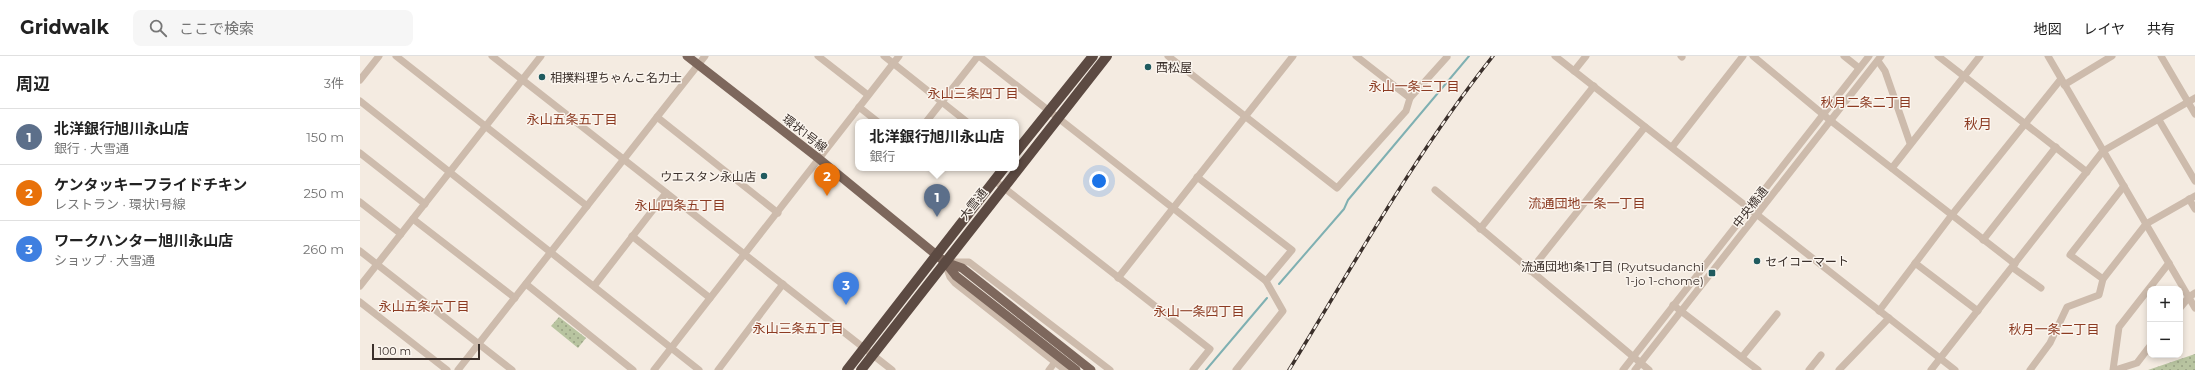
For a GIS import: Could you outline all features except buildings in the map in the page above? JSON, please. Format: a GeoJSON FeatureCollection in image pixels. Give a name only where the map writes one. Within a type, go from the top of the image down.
{"type":"FeatureCollection","features":[{"type":"Feature","properties":{"kind":"highway"},"geometry":{"type":"LineString","coordinates":[[1019,148],[1093,56]]}},
{"type":"Feature","properties":{"kind":"highway","name":"大雪通"},"geometry":{"type":"LineString","coordinates":[[1019,161],[1058,118],[1107,56]]}},
{"type":"Feature","properties":{"kind":"highway","name":"大雪通"},"geometry":{"type":"LineString","coordinates":[[847,370],[1002,171]]}},
{"type":"Feature","properties":{"kind":"highway","name":"大雪通"},"geometry":{"type":"LineString","coordinates":[[861,370],[1003,187],[1013,171]]}},
{"type":"Feature","properties":{"kind":"main road","name":"環状1号線"},"geometry":{"type":"LineString","coordinates":[[687,56],[818,158],[945,262],[962,268],[994,299]]}},
{"type":"Feature","properties":{"kind":"main road"},"geometry":{"type":"LineString","coordinates":[[994,299],[1076,370]]}},
{"type":"Feature","properties":{"kind":"main road"},"geometry":{"type":"LineString","coordinates":[[994,299],[1091,370]]}},
{"type":"Feature","properties":{"kind":"street"},"geometry":{"type":"LineString","coordinates":[[360,80],[379,56]]}},
{"type":"Feature","properties":{"kind":"street"},"geometry":{"type":"LineString","coordinates":[[396,56],[587,206]]}},
{"type":"Feature","properties":{"kind":"street"},"geometry":{"type":"LineString","coordinates":[[492,56],[892,370]]}},
{"type":"Feature","properties":{"kind":"street"},"geometry":{"type":"LineString","coordinates":[[360,286],[541,56]]}},
{"type":"Feature","properties":{"kind":"street"},"geometry":{"type":"LineString","coordinates":[[458,370],[705,56]]}},
{"type":"Feature","properties":{"kind":"street"},"geometry":{"type":"LineString","coordinates":[[818,56],[868,95]]}},
{"type":"Feature","properties":{"kind":"street"},"geometry":{"type":"LineString","coordinates":[[884,56],[963,119]]}},
{"type":"Feature","properties":{"kind":"street"},"geometry":{"type":"LineString","coordinates":[[654,370],[899,56]]}},
{"type":"Feature","properties":{"kind":"street"},"geometry":{"type":"LineString","coordinates":[[928,119],[978,56],[1172,210],[1266,281],[1283,311],[1236,370]]}},
{"type":"Feature","properties":{"kind":"street"},"geometry":{"type":"LineString","coordinates":[[1168,56],[1337,188],[1406,111],[1410,98],[1447,56]]}},
{"type":"Feature","properties":{"kind":"street"},"geometry":{"type":"LineString","coordinates":[[1118,278],[1293,56]]}},
{"type":"Feature","properties":{"kind":"street"},"geometry":{"type":"LineString","coordinates":[[1356,56],[1410,98]]}},
{"type":"Feature","properties":{"kind":"street"},"geometry":{"type":"LineString","coordinates":[[1555,56],[1955,370]]}},
{"type":"Feature","properties":{"kind":"street"},"geometry":{"type":"LineString","coordinates":[[1574,71],[1586,56]]}},
{"type":"Feature","properties":{"kind":"street"},"geometry":{"type":"LineString","coordinates":[[1672,147],[1743,56]]}},
{"type":"Feature","properties":{"kind":"street"},"geometry":{"type":"LineString","coordinates":[[1754,56],[1831,121],[1983,240],[2041,288]]}},
{"type":"Feature","properties":{"kind":"street"},"geometry":{"type":"LineString","coordinates":[[1844,56],[1859,68]]}},
{"type":"Feature","properties":{"kind":"street","name":"中央橋通"},"geometry":{"type":"LineString","coordinates":[[1623,370],[1869,56]]}},
{"type":"Feature","properties":{"kind":"street"},"geometry":{"type":"LineString","coordinates":[[1938,56],[1965,75],[2087,172]]}},
{"type":"Feature","properties":{"kind":"street"},"geometry":{"type":"LineString","coordinates":[[1892,168],[1910,143],[1980,56]]}},
{"type":"Feature","properties":{"kind":"street"},"geometry":{"type":"LineString","coordinates":[[2048,56],[2169,263],[2192,295],[2195,308]]}},
{"type":"Feature","properties":{"kind":"street"},"geometry":{"type":"LineString","coordinates":[[1879,311],[1951,216],[2025,123],[2063,82],[2112,56]]}},
{"type":"Feature","properties":{"kind":"street"},"geometry":{"type":"LineString","coordinates":[[2161,56],[2192,100],[2195,114]]}},
{"type":"Feature","properties":{"kind":"street"},"geometry":{"type":"LineString","coordinates":[[1880,58],[1910,143]]}},
{"type":"Feature","properties":{"kind":"street","name":"中央橋通"},"geometry":{"type":"LineString","coordinates":[[1635,370],[1880,58]]}},
{"type":"Feature","properties":{"kind":"street"},"geometry":{"type":"LineString","coordinates":[[1480,229],[1594,86]]}},
{"type":"Feature","properties":{"kind":"street"},"geometry":{"type":"LineString","coordinates":[[1931,370],[2103,151],[2192,100]]}},
{"type":"Feature","properties":{"kind":"street"},"geometry":{"type":"LineString","coordinates":[[360,101],[699,370]]}},
{"type":"Feature","properties":{"kind":"street"},"geometry":{"type":"LineString","coordinates":[[859,107],[874,119]]}},
{"type":"Feature","properties":{"kind":"street"},"geometry":{"type":"LineString","coordinates":[[657,117],[778,212]]}},
{"type":"Feature","properties":{"kind":"street"},"geometry":{"type":"LineString","coordinates":[[2159,120],[2195,182]]}},
{"type":"Feature","properties":{"kind":"street"},"geometry":{"type":"LineString","coordinates":[[1530,271],[1645,127]]}},
{"type":"Feature","properties":{"kind":"street"},"geometry":{"type":"LineString","coordinates":[[1983,240],[2056,147]]}},
{"type":"Feature","properties":{"kind":"street"},"geometry":{"type":"LineString","coordinates":[[360,153],[425,204]]}},
{"type":"Feature","properties":{"kind":"street"},"geometry":{"type":"LineString","coordinates":[[1197,177],[1292,250],[1266,281]]}},
{"type":"Feature","properties":{"kind":"street"},"geometry":{"type":"LineString","coordinates":[[994,180],[1210,349],[1193,370]]}},
{"type":"Feature","properties":{"kind":"street"},"geometry":{"type":"LineString","coordinates":[[2103,279],[2070,255],[2124,186]]}},
{"type":"Feature","properties":{"kind":"street"},"geometry":{"type":"LineString","coordinates":[[1435,190],[1649,370]]}},
{"type":"Feature","properties":{"kind":"street"},"geometry":{"type":"LineString","coordinates":[[594,286],[666,193]]}},
{"type":"Feature","properties":{"kind":"street"},"geometry":{"type":"LineString","coordinates":[[2030,370],[2050,343],[2067,306],[2098,295],[2103,279],[2146,224],[2192,197],[2195,209]]}},
{"type":"Feature","properties":{"kind":"street"},"geometry":{"type":"LineString","coordinates":[[360,202],[401,234]]}},
{"type":"Feature","properties":{"kind":"street"},"geometry":{"type":"LineString","coordinates":[[413,219],[515,298]]}},
{"type":"Feature","properties":{"kind":"street"},"geometry":{"type":"LineString","coordinates":[[632,236],[710,298]]}},
{"type":"Feature","properties":{"kind":"street"},"geometry":{"type":"LineString","coordinates":[[360,251],[512,370]]}},
{"type":"Feature","properties":{"kind":"street"},"geometry":{"type":"LineString","coordinates":[[1065,370],[955,283],[950,277],[945,262],[969,262],[1110,370]]}},
{"type":"Feature","properties":{"kind":"street"},"geometry":{"type":"LineString","coordinates":[[1915,263],[1978,311]]}},
{"type":"Feature","properties":{"kind":"street"},"geometry":{"type":"LineString","coordinates":[[2147,350],[2137,363],[2114,370],[2119,326],[2169,263]]}},
{"type":"Feature","properties":{"kind":"street"},"geometry":{"type":"LineString","coordinates":[[526,284],[633,370]]}},
{"type":"Feature","properties":{"kind":"street"},"geometry":{"type":"LineString","coordinates":[[718,370],[783,284]]}},
{"type":"Feature","properties":{"kind":"street"},"geometry":{"type":"LineString","coordinates":[[2183,305],[2192,295]]}},
{"type":"Feature","properties":{"kind":"street"},"geometry":{"type":"LineString","coordinates":[[360,302],[447,370]]}},
{"type":"Feature","properties":{"kind":"street"},"geometry":{"type":"LineString","coordinates":[[1673,305],[1758,370]]}},
{"type":"Feature","properties":{"kind":"street"},"geometry":{"type":"LineString","coordinates":[[1742,357],[1777,314]]}},
{"type":"Feature","properties":{"kind":"street"},"geometry":{"type":"LineString","coordinates":[[1839,370],[1889,318]]}},
{"type":"Feature","properties":{"kind":"street"},"geometry":{"type":"LineString","coordinates":[[1809,370],[1821,355]]}},
{"type":"Feature","properties":{"kind":"street"},"geometry":{"type":"LineString","coordinates":[[1049,370],[1055,362]]}},
{"type":"Feature","properties":{"kind":"green space"},"geometry":{"type":"Polygon","coordinates":[[[559,317],[586,338],[578,348],[551,326],[559,317]]]}},
{"type":"Feature","properties":{"kind":"green space"},"geometry":{"type":"Polygon","coordinates":[[[2195,354],[2195,370],[2148,370],[2195,354]]]}},
{"type":"Feature","properties":{"kind":"waterway"},"geometry":{"type":"LineString","coordinates":[[1279,284],[1344,209],[1348,200],[1469,56]]}},
{"type":"Feature","properties":{"kind":"waterway"},"geometry":{"type":"LineString","coordinates":[[1206,370],[1267,298]]}},
{"type":"Feature","properties":{"kind":"railway"},"geometry":{"type":"LineString","coordinates":[[1289,370],[1411,170],[1493,56]]}},
{"type":"Feature","properties":{"kind":"place","name":"西松屋"},"geometry":{"type":"Point","coordinates":[1148,67]}},
{"type":"Feature","properties":{"kind":"place","name":"相撲料理ちゃんこ名力士"},"geometry":{"type":"Point","coordinates":[542,77]}},
{"type":"Feature","properties":{"kind":"place","name":"ウエスタン永山店"},"geometry":{"type":"Point","coordinates":[764,176]}},
{"type":"Feature","properties":{"kind":"place","name":"ケンタッキーフライドチキン"},"geometry":{"type":"Point","coordinates":[827,196]}},
{"type":"Feature","properties":{"kind":"place","name":"北洋銀行旭川永山店"},"geometry":{"type":"Point","coordinates":[937,217]}},
{"type":"Feature","properties":{"kind":"place","name":"セイコーマート"},"geometry":{"type":"Point","coordinates":[1757,261]}},
{"type":"Feature","properties":{"kind":"place","name":"流通団地1条1丁目 (Ryutsudanchi 1-jo 1-chome)"},"geometry":{"type":"Point","coordinates":[1712,273]}},
{"type":"Feature","properties":{"kind":"place","name":"ワークハンター旭川永山店"},"geometry":{"type":"Point","coordinates":[846,305]}},
{"type":"Feature","properties":{"kind":"district","name":"永山一条三丁目"},"geometry":{"type":"Point","coordinates":[1414,86]}},
{"type":"Feature","properties":{"kind":"district","name":"永山三条四丁目"},"geometry":{"type":"Point","coordinates":[973,93]}},
{"type":"Feature","properties":{"kind":"district","name":"秋月二条二丁目"},"geometry":{"type":"Point","coordinates":[1866,102]}},
{"type":"Feature","properties":{"kind":"district","name":"永山五条五丁目"},"geometry":{"type":"Point","coordinates":[572,119]}},
{"type":"Feature","properties":{"kind":"district","name":"秋月"},"geometry":{"type":"Point","coordinates":[1978,124]}},
{"type":"Feature","properties":{"kind":"district","name":"流通団地一条一丁目"},"geometry":{"type":"Point","coordinates":[1587,203]}},
{"type":"Feature","properties":{"kind":"district","name":"永山四条五丁目"},"geometry":{"type":"Point","coordinates":[680,205]}},
{"type":"Feature","properties":{"kind":"district","name":"永山五条六丁目"},"geometry":{"type":"Point","coordinates":[424,306]}},
{"type":"Feature","properties":{"kind":"district","name":"永山一条四丁目"},"geometry":{"type":"Point","coordinates":[1199,311]}},
{"type":"Feature","properties":{"kind":"district","name":"永山三条五丁目"},"geometry":{"type":"Point","coordinates":[798,328]}},
{"type":"Feature","properties":{"kind":"district","name":"秋月一条二丁目"},"geometry":{"type":"Point","coordinates":[2054,329]}}]}
